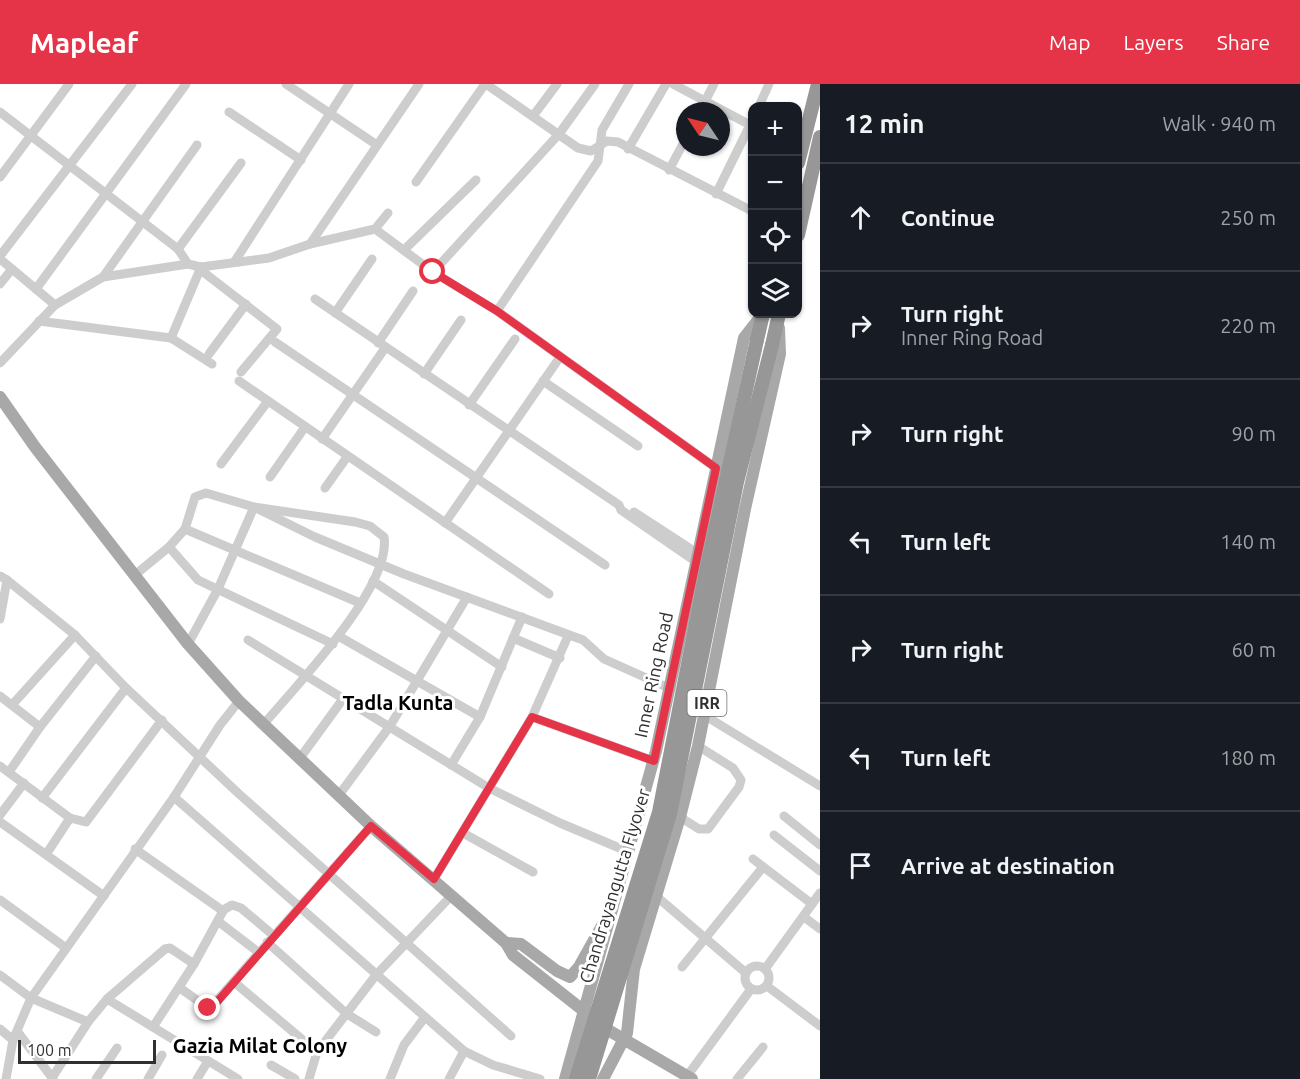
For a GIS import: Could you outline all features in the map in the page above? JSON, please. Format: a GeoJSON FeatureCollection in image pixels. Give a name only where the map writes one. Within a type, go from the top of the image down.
{"type":"FeatureCollection","features":[{"type":"Feature","properties":{"kind":"highway"},"geometry":{"type":"LineString","coordinates":[[802,142],[818,84]]}},
{"type":"Feature","properties":{"kind":"highway"},"geometry":{"type":"LineString","coordinates":[[802,215],[820,137]]}},
{"type":"Feature","properties":{"kind":"highway","name":"Chandrayangutta Flyover"},"geometry":{"type":"LineString","coordinates":[[576,1079],[659,812],[707,567],[762,318]]}},
{"type":"Feature","properties":{"kind":"highway","name":"Chandrayangutta Flyover"},"geometry":{"type":"LineString","coordinates":[[589,1079],[670,814],[737,482],[779,318]]}},
{"type":"Feature","properties":{"kind":"main road","name":"Inner Ring Road"},"geometry":{"type":"LineString","coordinates":[[565,1079],[654,761],[744,338],[760,318]]}},
{"type":"Feature","properties":{"kind":"main road","name":"IRR"},"geometry":{"type":"LineString","coordinates":[[603,1079],[624,1040],[634,969],[680,817],[698,746],[745,509],[780,354],[779,318]]}},
{"type":"Feature","properties":{"kind":"main road"},"geometry":{"type":"LineString","coordinates":[[0,397],[35,447],[189,644],[263,725],[371,826],[506,943],[513,955],[583,1011],[624,1040],[688,1078]]}},
{"type":"Feature","properties":{"kind":"main road"},"geometry":{"type":"LineString","coordinates":[[506,943],[521,944],[557,971],[570,977],[579,967],[603,925],[616,880],[626,863],[662,878]]}},
{"type":"Feature","properties":{"kind":"street"},"geometry":{"type":"LineString","coordinates":[[0,177],[69,84]]}},
{"type":"Feature","properties":{"kind":"street"},"geometry":{"type":"LineString","coordinates":[[55,305],[0,258],[132,84]]}},
{"type":"Feature","properties":{"kind":"street"},"geometry":{"type":"LineString","coordinates":[[36,289],[186,84]]}},
{"type":"Feature","properties":{"kind":"street"},"geometry":{"type":"LineString","coordinates":[[286,84],[377,145]]}},
{"type":"Feature","properties":{"kind":"street"},"geometry":{"type":"LineString","coordinates":[[235,261],[349,84]]}},
{"type":"Feature","properties":{"kind":"street"},"geometry":{"type":"LineString","coordinates":[[310,244],[419,84]]}},
{"type":"Feature","properties":{"kind":"street"},"geometry":{"type":"LineString","coordinates":[[416,182],[485,84],[585,152],[611,140],[751,210]]}},
{"type":"Feature","properties":{"kind":"street"},"geometry":{"type":"LineString","coordinates":[[533,116],[557,84]]}},
{"type":"Feature","properties":{"kind":"street"},"geometry":{"type":"LineString","coordinates":[[433,272],[559,134],[595,84]]}},
{"type":"Feature","properties":{"kind":"street"},"geometry":{"type":"LineString","coordinates":[[497,311],[598,161],[601,146],[599,138],[602,130],[629,84]]}},
{"type":"Feature","properties":{"kind":"street"},"geometry":{"type":"LineString","coordinates":[[628,149],[666,84]]}},
{"type":"Feature","properties":{"kind":"street"},"geometry":{"type":"LineString","coordinates":[[673,84],[748,122]]}},
{"type":"Feature","properties":{"kind":"street"},"geometry":{"type":"LineString","coordinates":[[705,101],[714,84]]}},
{"type":"Feature","properties":{"kind":"street"},"geometry":{"type":"LineString","coordinates":[[761,102],[769,84]]}},
{"type":"Feature","properties":{"kind":"street"},"geometry":{"type":"LineString","coordinates":[[0,112],[178,249],[188,264]]}},
{"type":"Feature","properties":{"kind":"street"},"geometry":{"type":"LineString","coordinates":[[229,112],[301,160]]}},
{"type":"Feature","properties":{"kind":"street"},"geometry":{"type":"LineString","coordinates":[[716,194],[748,132]]}},
{"type":"Feature","properties":{"kind":"street"},"geometry":{"type":"LineString","coordinates":[[103,277],[197,145]]}},
{"type":"Feature","properties":{"kind":"street"},"geometry":{"type":"LineString","coordinates":[[669,170],[676,156]]}},
{"type":"Feature","properties":{"kind":"street"},"geometry":{"type":"LineString","coordinates":[[178,249],[241,163]]}},
{"type":"Feature","properties":{"kind":"street"},"geometry":{"type":"LineString","coordinates":[[404,250],[476,180]]}},
{"type":"Feature","properties":{"kind":"street"},"geometry":{"type":"LineString","coordinates":[[202,269],[235,261],[269,258],[310,244],[375,229],[388,213]]}},
{"type":"Feature","properties":{"kind":"street"},"geometry":{"type":"LineString","coordinates":[[375,229],[433,272],[497,311],[716,468]]}},
{"type":"Feature","properties":{"kind":"street"},"geometry":{"type":"LineString","coordinates":[[335,313],[372,259]]}},
{"type":"Feature","properties":{"kind":"street"},"geometry":{"type":"LineString","coordinates":[[0,363],[55,305],[103,277],[188,264],[202,269],[277,329],[240,376],[268,401],[305,428],[549,594]]}},
{"type":"Feature","properties":{"kind":"street"},"geometry":{"type":"LineString","coordinates":[[0,284],[12,269]]}},
{"type":"Feature","properties":{"kind":"street"},"geometry":{"type":"LineString","coordinates":[[171,338],[202,269]]}},
{"type":"Feature","properties":{"kind":"street"},"geometry":{"type":"LineString","coordinates":[[322,439],[353,395],[413,291]]}},
{"type":"Feature","properties":{"kind":"street"},"geometry":{"type":"LineString","coordinates":[[315,299],[508,432],[619,505],[621,510],[696,557]]}},
{"type":"Feature","properties":{"kind":"street"},"geometry":{"type":"LineString","coordinates":[[209,354],[246,304]]}},
{"type":"Feature","properties":{"kind":"street"},"geometry":{"type":"LineString","coordinates":[[423,374],[461,320]]}},
{"type":"Feature","properties":{"kind":"street"},"geometry":{"type":"LineString","coordinates":[[39,321],[171,338],[212,364]]}},
{"type":"Feature","properties":{"kind":"street"},"geometry":{"type":"LineString","coordinates":[[469,405],[515,339]]}},
{"type":"Feature","properties":{"kind":"street"},"geometry":{"type":"LineString","coordinates":[[275,342],[475,480],[604,565]]}},
{"type":"Feature","properties":{"kind":"street"},"geometry":{"type":"LineString","coordinates":[[445,523],[560,357]]}},
{"type":"Feature","properties":{"kind":"street"},"geometry":{"type":"LineString","coordinates":[[543,381],[638,446]]}},
{"type":"Feature","properties":{"kind":"street"},"geometry":{"type":"LineString","coordinates":[[221,464],[268,401]]}},
{"type":"Feature","properties":{"kind":"street"},"geometry":{"type":"LineString","coordinates":[[270,477],[305,428]]}},
{"type":"Feature","properties":{"kind":"street"},"geometry":{"type":"LineString","coordinates":[[325,488],[348,457]]}},
{"type":"Feature","properties":{"kind":"street"},"geometry":{"type":"LineString","coordinates":[[136,574],[169,547],[185,529],[192,503],[200,493],[254,507],[370,526],[384,537],[382,563],[360,603],[336,640],[263,725]]}},
{"type":"Feature","properties":{"kind":"street"},"geometry":{"type":"LineString","coordinates":[[189,644],[218,590],[254,507]]}},
{"type":"Feature","properties":{"kind":"street"},"geometry":{"type":"LineString","coordinates":[[254,507],[315,537],[587,642],[604,659],[670,689]]}},
{"type":"Feature","properties":{"kind":"street"},"geometry":{"type":"LineString","coordinates":[[185,529],[360,603]]}},
{"type":"Feature","properties":{"kind":"street"},"geometry":{"type":"LineString","coordinates":[[169,547],[189,573],[218,590],[336,640],[418,680],[480,717]]}},
{"type":"Feature","properties":{"kind":"street"},"geometry":{"type":"LineString","coordinates":[[0,620],[4,578]]}},
{"type":"Feature","properties":{"kind":"street"},"geometry":{"type":"LineString","coordinates":[[4,578],[75,635],[126,688],[511,1036]]}},
{"type":"Feature","properties":{"kind":"street"},"geometry":{"type":"LineString","coordinates":[[373,581],[502,668]]}},
{"type":"Feature","properties":{"kind":"street"},"geometry":{"type":"LineString","coordinates":[[339,795],[390,726],[467,597]]}},
{"type":"Feature","properties":{"kind":"street"},"geometry":{"type":"LineString","coordinates":[[451,765],[480,717],[522,617]]}},
{"type":"Feature","properties":{"kind":"street"},"geometry":{"type":"LineString","coordinates":[[12,705],[75,635]]}},
{"type":"Feature","properties":{"kind":"street"},"geometry":{"type":"LineString","coordinates":[[434,879],[464,833],[532,717],[568,636]]}},
{"type":"Feature","properties":{"kind":"street"},"geometry":{"type":"LineString","coordinates":[[513,638],[560,658]]}},
{"type":"Feature","properties":{"kind":"street"},"geometry":{"type":"LineString","coordinates":[[248,640],[489,788],[560,823],[626,863]]}},
{"type":"Feature","properties":{"kind":"street"},"geometry":{"type":"LineString","coordinates":[[9,772],[40,727],[96,656]]}},
{"type":"Feature","properties":{"kind":"street"},"geometry":{"type":"LineString","coordinates":[[42,798],[126,688]]}},
{"type":"Feature","properties":{"kind":"street"},"geometry":{"type":"LineString","coordinates":[[0,696],[40,727]]}},
{"type":"Feature","properties":{"kind":"street"},"geometry":{"type":"LineString","coordinates":[[300,758],[343,699]]}},
{"type":"Feature","properties":{"kind":"street"},"geometry":{"type":"LineString","coordinates":[[6,1079],[4,1060],[31,998],[239,701]]}},
{"type":"Feature","properties":{"kind":"street"},"geometry":{"type":"LineString","coordinates":[[704,715],[820,786]]}},
{"type":"Feature","properties":{"kind":"street"},"geometry":{"type":"LineString","coordinates":[[532,717],[654,761]]}},
{"type":"Feature","properties":{"kind":"street"},"geometry":{"type":"LineString","coordinates":[[0,766],[70,818],[86,822],[162,720]]}},
{"type":"Feature","properties":{"kind":"street"},"geometry":{"type":"LineString","coordinates":[[680,817],[699,829],[708,829],[739,787],[741,780],[733,768],[698,746]]}},
{"type":"Feature","properties":{"kind":"street"},"geometry":{"type":"LineString","coordinates":[[0,815],[24,783]]}},
{"type":"Feature","properties":{"kind":"street"},"geometry":{"type":"LineString","coordinates":[[174,796],[464,1051],[493,1065],[540,1079]]}},
{"type":"Feature","properties":{"kind":"street"},"geometry":{"type":"LineString","coordinates":[[784,816],[820,845]]}},
{"type":"Feature","properties":{"kind":"street"},"geometry":{"type":"LineString","coordinates":[[47,853],[70,818]]}},
{"type":"Feature","properties":{"kind":"street"},"geometry":{"type":"LineString","coordinates":[[0,822],[47,853],[104,896]]}},
{"type":"Feature","properties":{"kind":"street"},"geometry":{"type":"LineString","coordinates":[[180,988],[210,1008],[299,904],[371,826]]}},
{"type":"Feature","properties":{"kind":"street"},"geometry":{"type":"LineString","coordinates":[[464,833],[533,872]]}},
{"type":"Feature","properties":{"kind":"street"},"geometry":{"type":"LineString","coordinates":[[774,835],[820,872]]}},
{"type":"Feature","properties":{"kind":"street"},"geometry":{"type":"LineString","coordinates":[[135,849],[223,910]]}},
{"type":"Feature","properties":{"kind":"street"},"geometry":{"type":"LineString","coordinates":[[753,859],[812,904]]}},
{"type":"Feature","properties":{"kind":"street"},"geometry":{"type":"LineString","coordinates":[[682,967],[763,867]]}},
{"type":"Feature","properties":{"kind":"street"},"geometry":{"type":"LineString","coordinates":[[765,969],[820,893]]}},
{"type":"Feature","properties":{"kind":"street"},"geometry":{"type":"LineString","coordinates":[[309,1079],[317,1052],[376,975],[452,895]]}},
{"type":"Feature","properties":{"kind":"street"},"geometry":{"type":"LineString","coordinates":[[656,896],[746,973]]}},
{"type":"Feature","properties":{"kind":"street"},"geometry":{"type":"LineString","coordinates":[[0,900],[66,948]]}},
{"type":"Feature","properties":{"kind":"street"},"geometry":{"type":"LineString","coordinates":[[153,1027],[180,988],[219,922],[223,910],[232,905],[241,908],[347,1014],[376,1032]]}},
{"type":"Feature","properties":{"kind":"street"},"geometry":{"type":"LineString","coordinates":[[804,917],[820,929]]}},
{"type":"Feature","properties":{"kind":"street"},"geometry":{"type":"LineString","coordinates":[[219,922],[258,952]]}},
{"type":"Feature","properties":{"kind":"street"},"geometry":{"type":"LineString","coordinates":[[0,1029],[15,1036],[53,1079],[88,1022],[107,999],[165,949],[170,948],[194,964]]}},
{"type":"Feature","properties":{"kind":"street"},"geometry":{"type":"LineString","coordinates":[[755,966],[765,969],[769,979],[767,986],[761,990],[751,989],[745,981],[746,973],[755,966]]}},
{"type":"Feature","properties":{"kind":"street"},"geometry":{"type":"LineString","coordinates":[[0,975],[31,998],[88,1022]]}},
{"type":"Feature","properties":{"kind":"street"},"geometry":{"type":"LineString","coordinates":[[234,982],[317,1052]]}},
{"type":"Feature","properties":{"kind":"street"},"geometry":{"type":"LineString","coordinates":[[767,986],[820,1026]]}},
{"type":"Feature","properties":{"kind":"street"},"geometry":{"type":"LineString","coordinates":[[688,1078],[751,989]]}},
{"type":"Feature","properties":{"kind":"street"},"geometry":{"type":"LineString","coordinates":[[107,999],[238,1079]]}},
{"type":"Feature","properties":{"kind":"street"},"geometry":{"type":"LineString","coordinates":[[390,1079],[404,1046],[425,1017]]}},
{"type":"Feature","properties":{"kind":"street"},"geometry":{"type":"LineString","coordinates":[[737,1079],[763,1047]]}},
{"type":"Feature","properties":{"kind":"street"},"geometry":{"type":"LineString","coordinates":[[96,1079],[117,1048]]}},
{"type":"Feature","properties":{"kind":"street"},"geometry":{"type":"LineString","coordinates":[[449,1079],[464,1051]]}},
{"type":"Feature","properties":{"kind":"street"},"geometry":{"type":"LineString","coordinates":[[148,1079],[162,1055]]}},
{"type":"Feature","properties":{"kind":"street"},"geometry":{"type":"LineString","coordinates":[[197,1079],[208,1061]]}},
{"type":"Feature","properties":{"kind":"street"},"geometry":{"type":"LineString","coordinates":[[271,1065],[295,1079]]}},
{"type":"Feature","properties":{"kind":"district","name":"Tadla Kunta"},"geometry":{"type":"Point","coordinates":[398,703]}},
{"type":"Feature","properties":{"kind":"district","name":"Gazia Milat Colony"},"geometry":{"type":"Point","coordinates":[260,1046]}},
{"type":"Feature","properties":{"kind":"route"},"geometry":{"type":"LineString","coordinates":[[208,1008],[217,1002],[299,904],[371,826],[434,879],[464,833],[532,717],[654,761],[716,468],[497,311],[433,272]]}}]}
